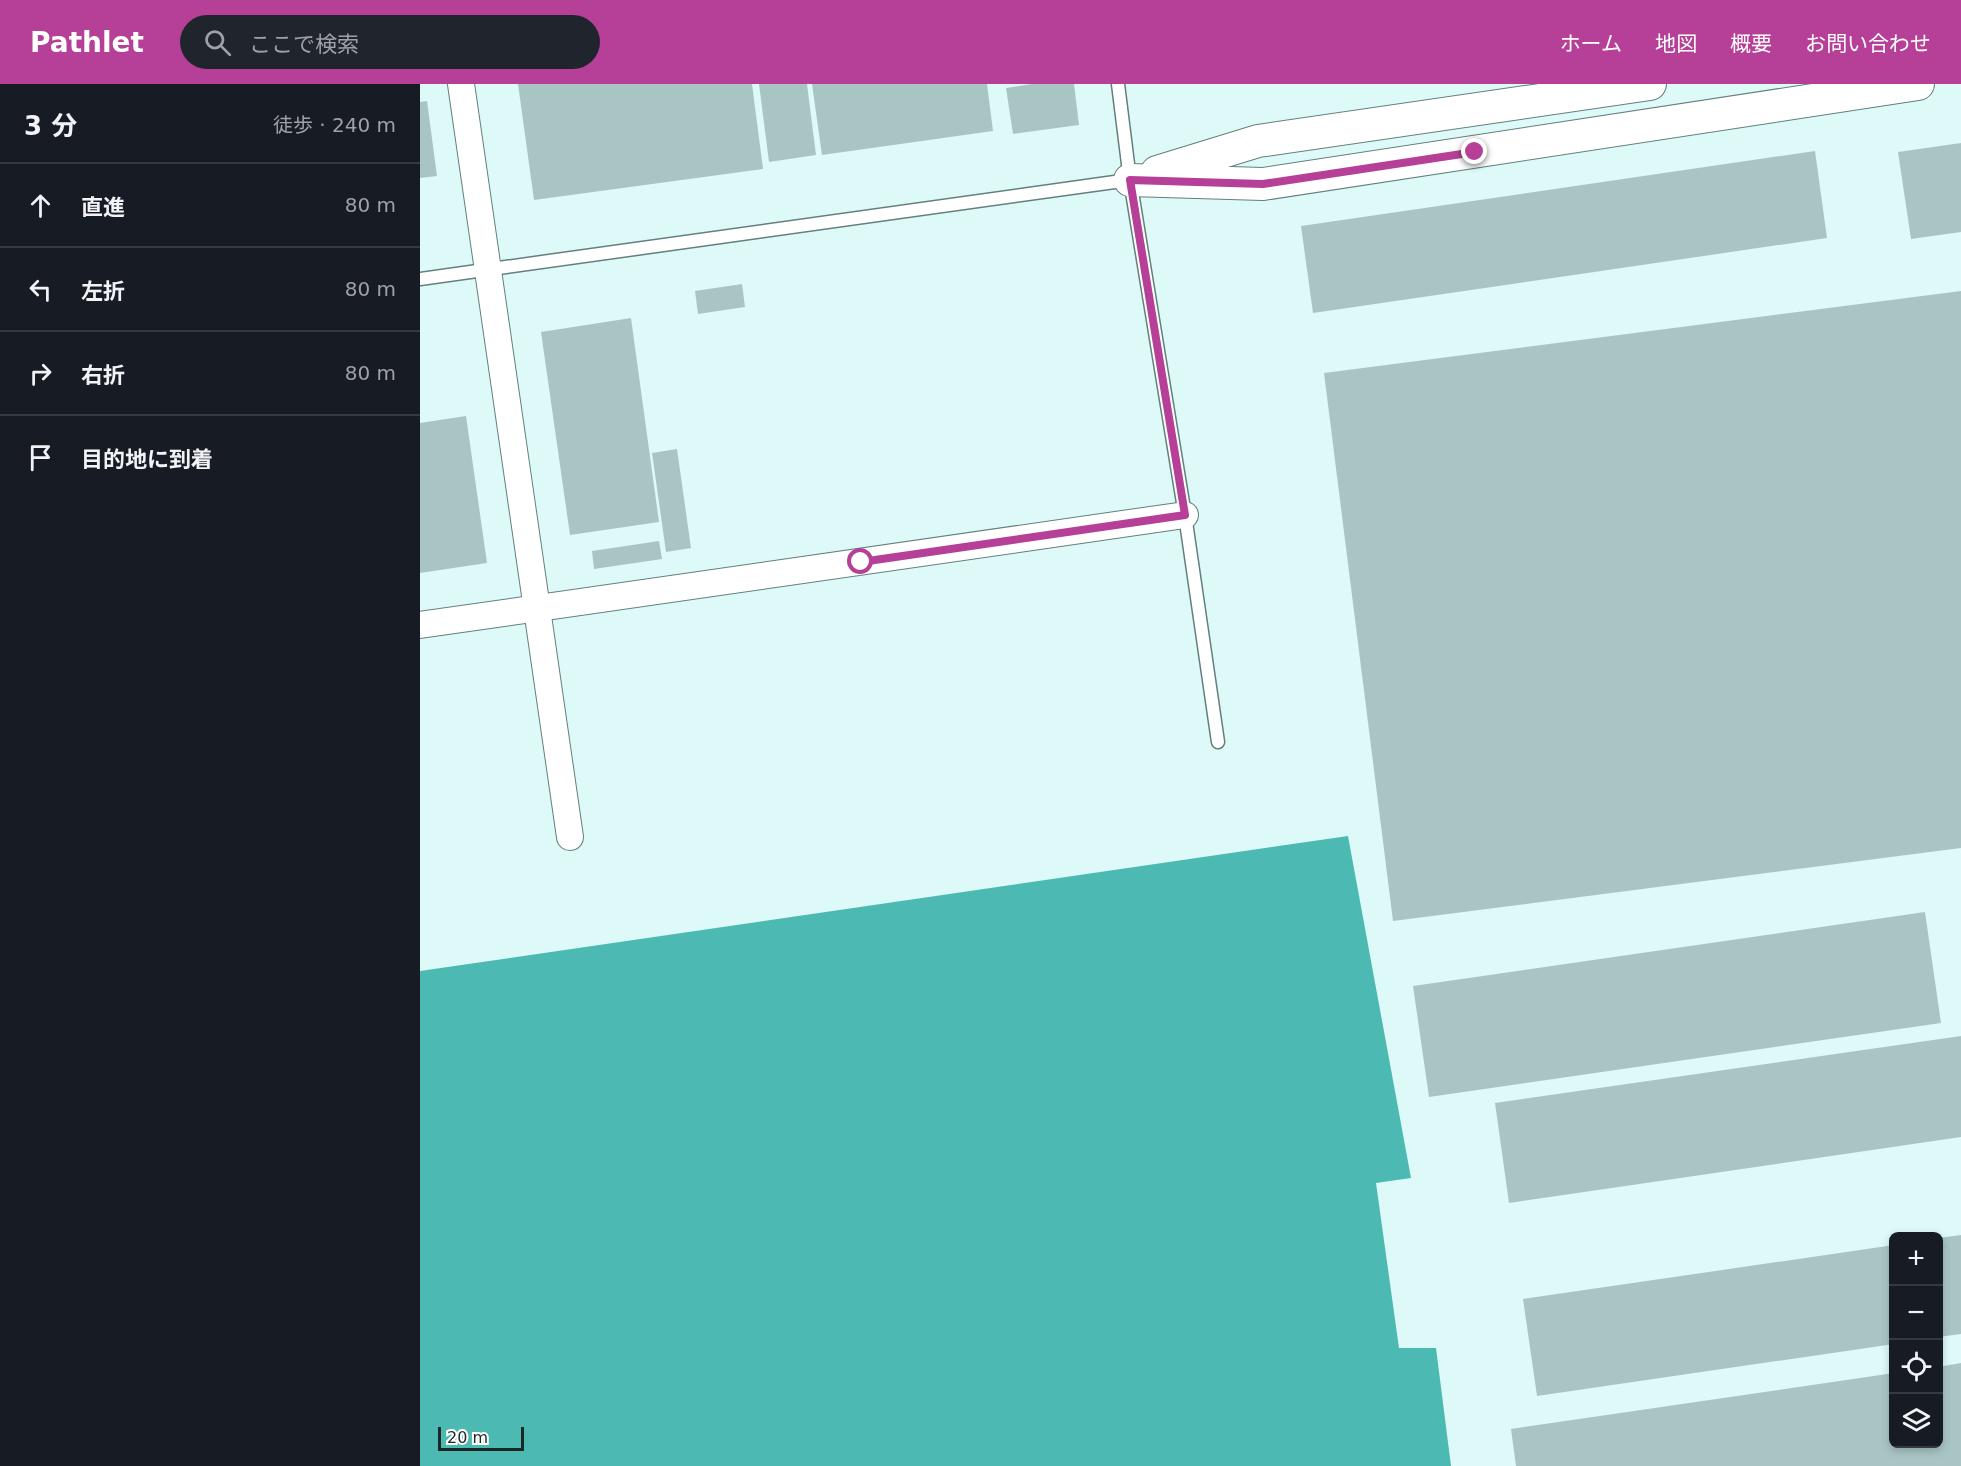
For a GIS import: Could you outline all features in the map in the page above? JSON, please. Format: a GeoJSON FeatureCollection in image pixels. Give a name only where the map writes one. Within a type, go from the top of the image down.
{"type":"FeatureCollection","features":[{"type":"Feature","properties":{"kind":"street"},"geometry":{"type":"LineString","coordinates":[[461,84],[570,837]]}},
{"type":"Feature","properties":{"kind":"street"},"geometry":{"type":"LineString","coordinates":[[1130,180],[1258,141],[1650,84]]}},
{"type":"Feature","properties":{"kind":"street"},"geometry":{"type":"LineString","coordinates":[[1130,180],[1263,184],[1875,87],[1918,84]]}},
{"type":"Feature","properties":{"kind":"street"},"geometry":{"type":"LineString","coordinates":[[420,625],[1185,515]]}},
{"type":"Feature","properties":{"kind":"lane"},"geometry":{"type":"LineString","coordinates":[[1119,84],[1130,180],[1185,515],[1218,742]]}},
{"type":"Feature","properties":{"kind":"lane"},"geometry":{"type":"LineString","coordinates":[[420,279],[1130,180]]}},
{"type":"Feature","properties":{"kind":"water"},"geometry":{"type":"Polygon","coordinates":[[[1348,836],[1411,1178],[1376,1183],[1399,1348],[1436,1348],[1451,1466],[420,1466],[420,971],[1348,836]]]}},
{"type":"Feature","properties":{"kind":"building"},"geometry":{"type":"Polygon","coordinates":[[[518,84],[752,84],[763,169],[534,200],[518,84]]]}},
{"type":"Feature","properties":{"kind":"building"},"geometry":{"type":"Polygon","coordinates":[[[759,84],[807,84],[816,155],[769,162],[759,84]]]}},
{"type":"Feature","properties":{"kind":"building"},"geometry":{"type":"Polygon","coordinates":[[[812,84],[987,84],[993,131],[822,155],[812,84]]]}},
{"type":"Feature","properties":{"kind":"building"},"geometry":{"type":"Polygon","coordinates":[[[1032,84],[1074,84],[1079,125],[1013,134],[1006,88],[1032,84]]]}},
{"type":"Feature","properties":{"kind":"building"},"geometry":{"type":"Polygon","coordinates":[[[427,101],[437,176],[420,178],[420,102],[427,101]]]}},
{"type":"Feature","properties":{"kind":"building"},"geometry":{"type":"Polygon","coordinates":[[[1961,143],[1961,232],[1911,239],[1898,152],[1961,143]]]}},
{"type":"Feature","properties":{"kind":"building"},"geometry":{"type":"Polygon","coordinates":[[[1815,151],[1827,238],[1313,313],[1301,226],[1815,151]]]}},
{"type":"Feature","properties":{"kind":"building"},"geometry":{"type":"Polygon","coordinates":[[[742,284],[745,307],[698,314],[695,291],[742,284]]]}},
{"type":"Feature","properties":{"kind":"building"},"geometry":{"type":"Polygon","coordinates":[[[1961,291],[1961,848],[1393,921],[1324,373],[1961,291]]]}},
{"type":"Feature","properties":{"kind":"building"},"geometry":{"type":"Polygon","coordinates":[[[631,318],[659,522],[570,535],[541,332],[631,318]]]}},
{"type":"Feature","properties":{"kind":"building"},"geometry":{"type":"Polygon","coordinates":[[[466,416],[487,563],[420,573],[420,423],[466,416]]]}},
{"type":"Feature","properties":{"kind":"building"},"geometry":{"type":"Polygon","coordinates":[[[677,449],[691,548],[666,552],[652,453],[677,449]]]}},
{"type":"Feature","properties":{"kind":"building"},"geometry":{"type":"Polygon","coordinates":[[[659,541],[662,559],[594,569],[592,551],[659,541]]]}},
{"type":"Feature","properties":{"kind":"building"},"geometry":{"type":"Polygon","coordinates":[[[1925,912],[1941,1023],[1429,1097],[1413,986],[1925,912]]]}},
{"type":"Feature","properties":{"kind":"building"},"geometry":{"type":"Polygon","coordinates":[[[1961,1036],[1961,1137],[1509,1203],[1495,1103],[1961,1036]]]}},
{"type":"Feature","properties":{"kind":"building"},"geometry":{"type":"Polygon","coordinates":[[[1961,1235],[1961,1334],[1943,1336],[1943,1286],[1943,1237],[1961,1235]]]}},
{"type":"Feature","properties":{"kind":"building"},"geometry":{"type":"Polygon","coordinates":[[[1889,1246],[1889,1345],[1537,1396],[1523,1299],[1889,1246]]]}},
{"type":"Feature","properties":{"kind":"building"},"geometry":{"type":"Polygon","coordinates":[[[1961,1363],[1961,1466],[1516,1466],[1511,1429],[1889,1374],[1889,1448],[1943,1448],[1943,1366],[1961,1363]]]}},
{"type":"Feature","properties":{"kind":"route"},"geometry":{"type":"LineString","coordinates":[[861,562],[1185,515],[1130,180],[1263,184],[1475,152]]}}]}
